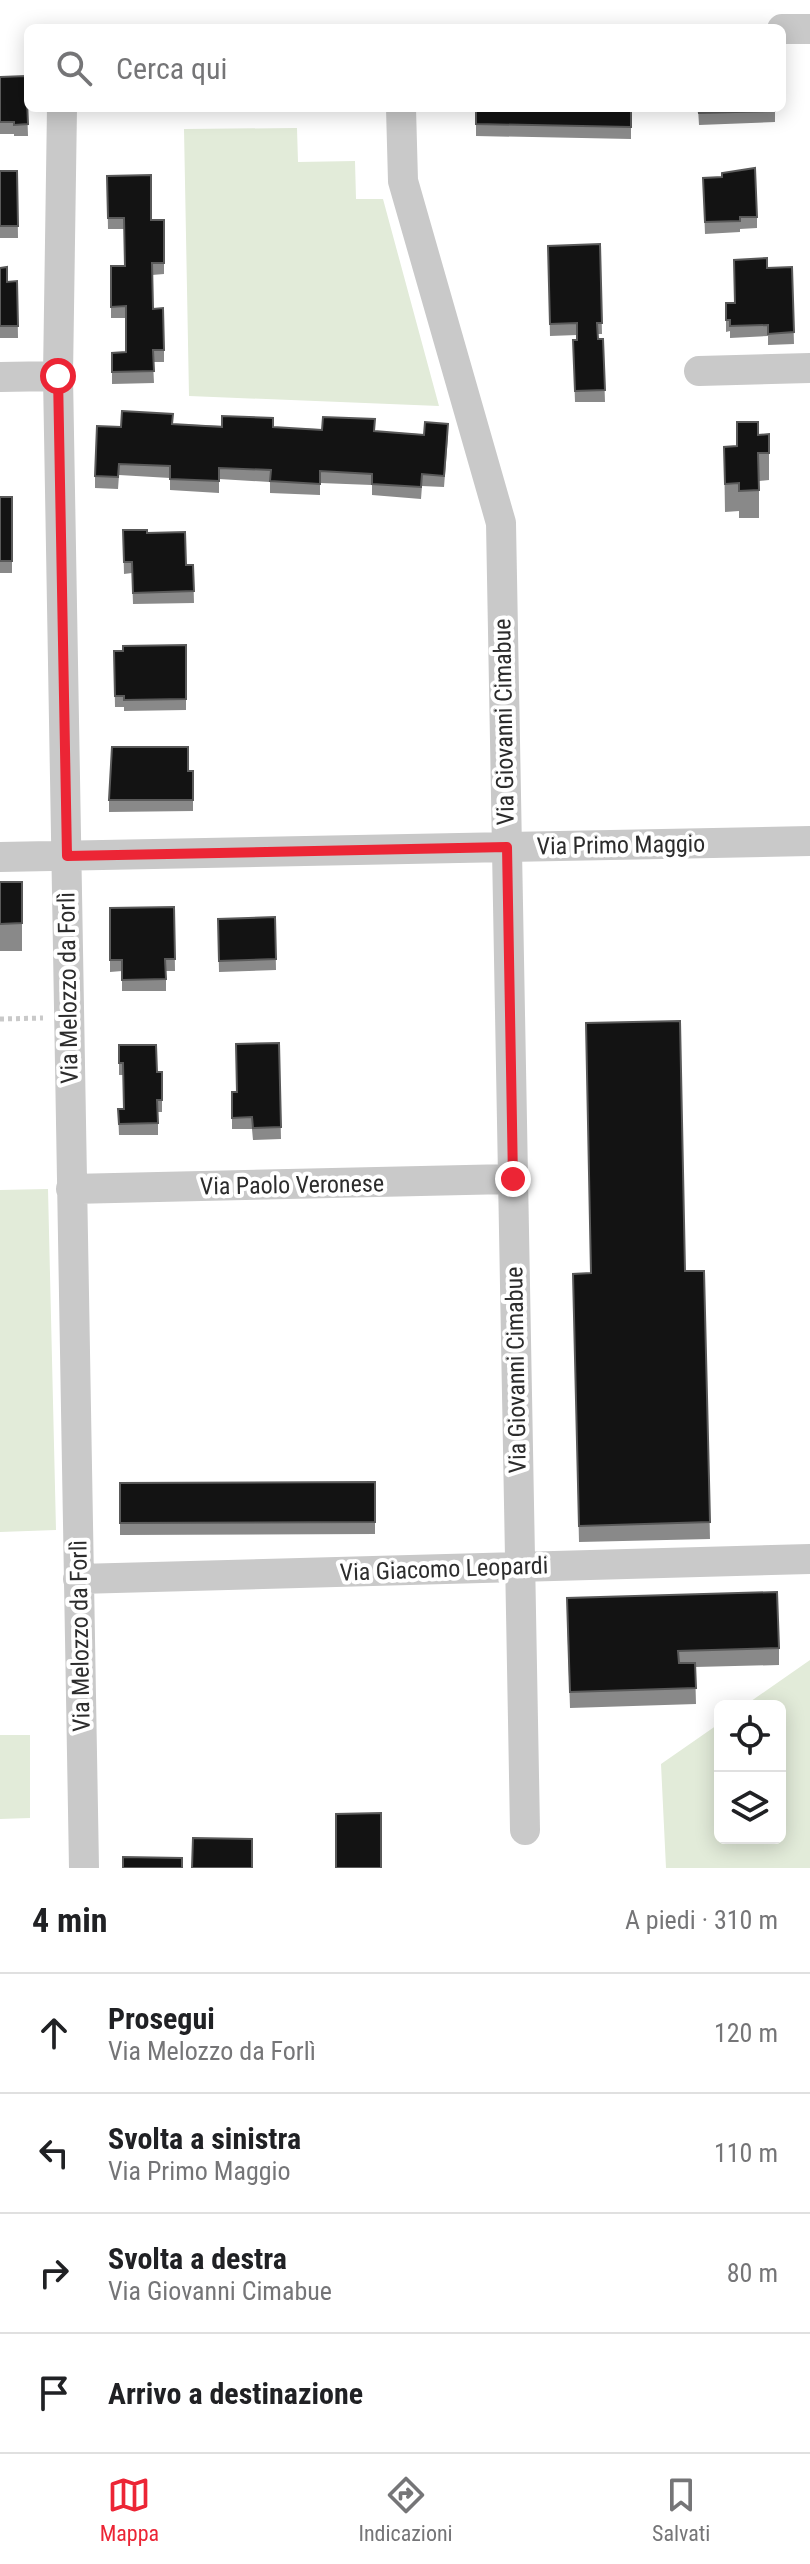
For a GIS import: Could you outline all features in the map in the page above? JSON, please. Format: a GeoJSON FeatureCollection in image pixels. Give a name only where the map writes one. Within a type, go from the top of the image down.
{"type":"FeatureCollection","features":[{"type":"Feature","properties":{"kind":"street"},"geometry":{"type":"LineString","coordinates":[[786,29],[810,29]]}},
{"type":"Feature","properties":{"kind":"street","name":"Via Melozzo da Forlì"},"geometry":{"type":"LineString","coordinates":[[62,112],[58,376],[84,1868]]}},
{"type":"Feature","properties":{"kind":"street","name":"Via Giovanni Cimabue"},"geometry":{"type":"LineString","coordinates":[[401,112],[403,181],[501,523],[525,1830]]}},
{"type":"Feature","properties":{"kind":"street"},"geometry":{"type":"LineString","coordinates":[[699,371],[810,368]]}},
{"type":"Feature","properties":{"kind":"street"},"geometry":{"type":"LineString","coordinates":[[0,377],[58,376]]}},
{"type":"Feature","properties":{"kind":"street","name":"Via Primo Maggio"},"geometry":{"type":"LineString","coordinates":[[0,857],[810,841]]}},
{"type":"Feature","properties":{"kind":"street","name":"Via Paolo Veronese"},"geometry":{"type":"LineString","coordinates":[[71,1189],[513,1179]]}},
{"type":"Feature","properties":{"kind":"street","name":"Via Giacomo Leopardi"},"geometry":{"type":"LineString","coordinates":[[78,1579],[810,1559]]}},
{"type":"Feature","properties":{"kind":"path"},"geometry":{"type":"LineString","coordinates":[[0,1019],[69,1017]]}},
{"type":"Feature","properties":{"kind":"green space"},"geometry":{"type":"Polygon","coordinates":[[[297,128],[298,162],[355,161],[356,199],[383,199],[439,406],[189,396],[184,129],[297,128]]]}},
{"type":"Feature","properties":{"kind":"green space"},"geometry":{"type":"Polygon","coordinates":[[[48,1189],[56,1530],[0,1532],[0,1190],[48,1189]]]}},
{"type":"Feature","properties":{"kind":"green space"},"geometry":{"type":"Polygon","coordinates":[[[810,1660],[810,1868],[666,1868],[661,1764],[714,1727],[714,1844],[786,1844],[786,1700],[753,1700],[810,1660]]]}},
{"type":"Feature","properties":{"kind":"green space"},"geometry":{"type":"Polygon","coordinates":[[[0,1735],[30,1735],[30,1818],[0,1819],[0,1735]]]}},
{"type":"Feature","properties":{"kind":"building"},"geometry":{"type":"Polygon","coordinates":[[[24,76],[24,112],[28,112],[28,124],[0,122],[0,77],[24,76]]]}},
{"type":"Feature","properties":{"kind":"building"},"geometry":{"type":"Polygon","coordinates":[[[476,112],[631,112],[631,127],[476,124],[476,112]]]}},
{"type":"Feature","properties":{"kind":"building"},"geometry":{"type":"Polygon","coordinates":[[[755,168],[757,217],[705,222],[703,178],[722,177],[722,173],[755,168]]]}},
{"type":"Feature","properties":{"kind":"building"},"geometry":{"type":"Polygon","coordinates":[[[0,171],[17,171],[18,226],[0,226],[0,171]]]}},
{"type":"Feature","properties":{"kind":"building"},"geometry":{"type":"Polygon","coordinates":[[[151,175],[151,220],[164,220],[164,263],[152,263],[153,309],[163,308],[164,350],[153,350],[154,371],[112,372],[112,353],[126,352],[126,306],[111,307],[111,266],[125,266],[124,218],[108,218],[107,176],[151,175]]]}},
{"type":"Feature","properties":{"kind":"building"},"geometry":{"type":"Polygon","coordinates":[[[600,244],[602,323],[597,323],[598,339],[603,339],[605,390],[575,391],[573,340],[577,340],[577,323],[550,324],[548,246],[600,244]]]}},
{"type":"Feature","properties":{"kind":"building"},"geometry":{"type":"Polygon","coordinates":[[[767,258],[767,268],[792,267],[794,332],[768,334],[768,325],[730,326],[730,320],[726,320],[726,303],[735,303],[734,260],[767,258]]]}},
{"type":"Feature","properties":{"kind":"building"},"geometry":{"type":"Polygon","coordinates":[[[7,267],[7,282],[17,281],[18,326],[0,326],[0,268],[7,267]]]}},
{"type":"Feature","properties":{"kind":"building"},"geometry":{"type":"Polygon","coordinates":[[[122,411],[173,414],[172,424],[222,427],[222,416],[273,418],[273,427],[322,430],[323,417],[375,419],[374,431],[424,435],[425,422],[448,424],[444,476],[422,474],[421,487],[372,484],[372,474],[320,471],[320,484],[270,481],[271,470],[219,468],[219,481],[170,479],[170,466],[119,464],[118,477],[95,476],[97,426],[121,427],[122,411]]]}},
{"type":"Feature","properties":{"kind":"building"},"geometry":{"type":"Polygon","coordinates":[[[737,422],[758,422],[758,435],[769,434],[769,453],[758,453],[759,490],[739,491],[739,483],[725,484],[724,447],[737,446],[737,422]]]}},
{"type":"Feature","properties":{"kind":"building"},"geometry":{"type":"Polygon","coordinates":[[[0,497],[12,497],[12,561],[0,561],[0,497]]]}},
{"type":"Feature","properties":{"kind":"building"},"geometry":{"type":"Polygon","coordinates":[[[123,530],[185,532],[186,565],[193,565],[194,591],[133,593],[132,562],[124,562],[123,530]]]}},
{"type":"Feature","properties":{"kind":"building"},"geometry":{"type":"Polygon","coordinates":[[[186,645],[186,699],[124,700],[124,696],[115,696],[114,651],[123,651],[123,646],[186,645]]]}},
{"type":"Feature","properties":{"kind":"building"},"geometry":{"type":"Polygon","coordinates":[[[112,747],[188,747],[188,771],[193,771],[193,800],[109,800],[112,747]]]}},
{"type":"Feature","properties":{"kind":"building"},"geometry":{"type":"Polygon","coordinates":[[[0,882],[22,882],[22,923],[0,924],[0,882]]]}},
{"type":"Feature","properties":{"kind":"building"},"geometry":{"type":"Polygon","coordinates":[[[174,907],[175,959],[165,959],[166,979],[122,980],[122,960],[110,960],[110,908],[174,907]]]}},
{"type":"Feature","properties":{"kind":"building"},"geometry":{"type":"Polygon","coordinates":[[[275,917],[276,959],[219,961],[218,919],[275,917]]]}},
{"type":"Feature","properties":{"kind":"building"},"geometry":{"type":"Polygon","coordinates":[[[680,1021],[685,1271],[704,1271],[710,1522],[579,1526],[573,1274],[591,1273],[586,1023],[680,1021]]]}},
{"type":"Feature","properties":{"kind":"building"},"geometry":{"type":"Polygon","coordinates":[[[279,1043],[281,1127],[253,1128],[252,1117],[232,1118],[232,1092],[237,1092],[236,1044],[279,1043]]]}},
{"type":"Feature","properties":{"kind":"building"},"geometry":{"type":"Polygon","coordinates":[[[119,1045],[156,1045],[157,1072],[162,1072],[162,1100],[157,1100],[158,1123],[119,1124],[118,1109],[124,1109],[123,1063],[119,1063],[119,1045]]]}},
{"type":"Feature","properties":{"kind":"building"},"geometry":{"type":"Polygon","coordinates":[[[375,1482],[375,1522],[120,1523],[120,1483],[375,1482]]]}},
{"type":"Feature","properties":{"kind":"building"},"geometry":{"type":"Polygon","coordinates":[[[777,1592],[779,1648],[678,1651],[679,1663],[695,1663],[696,1688],[570,1692],[567,1598],[777,1592]]]}},
{"type":"Feature","properties":{"kind":"building"},"geometry":{"type":"Polygon","coordinates":[[[381,1813],[381,1868],[336,1868],[336,1814],[381,1813]]]}},
{"type":"Feature","properties":{"kind":"building"},"geometry":{"type":"Polygon","coordinates":[[[193,1838],[252,1839],[252,1868],[192,1868],[193,1838]]]}},
{"type":"Feature","properties":{"kind":"building"},"geometry":{"type":"Polygon","coordinates":[[[123,1857],[182,1858],[182,1868],[123,1868],[123,1857]]]}},
{"type":"Feature","properties":{"kind":"route"},"geometry":{"type":"LineString","coordinates":[[58,376],[67,856],[507,847],[513,1179]]}}]}
